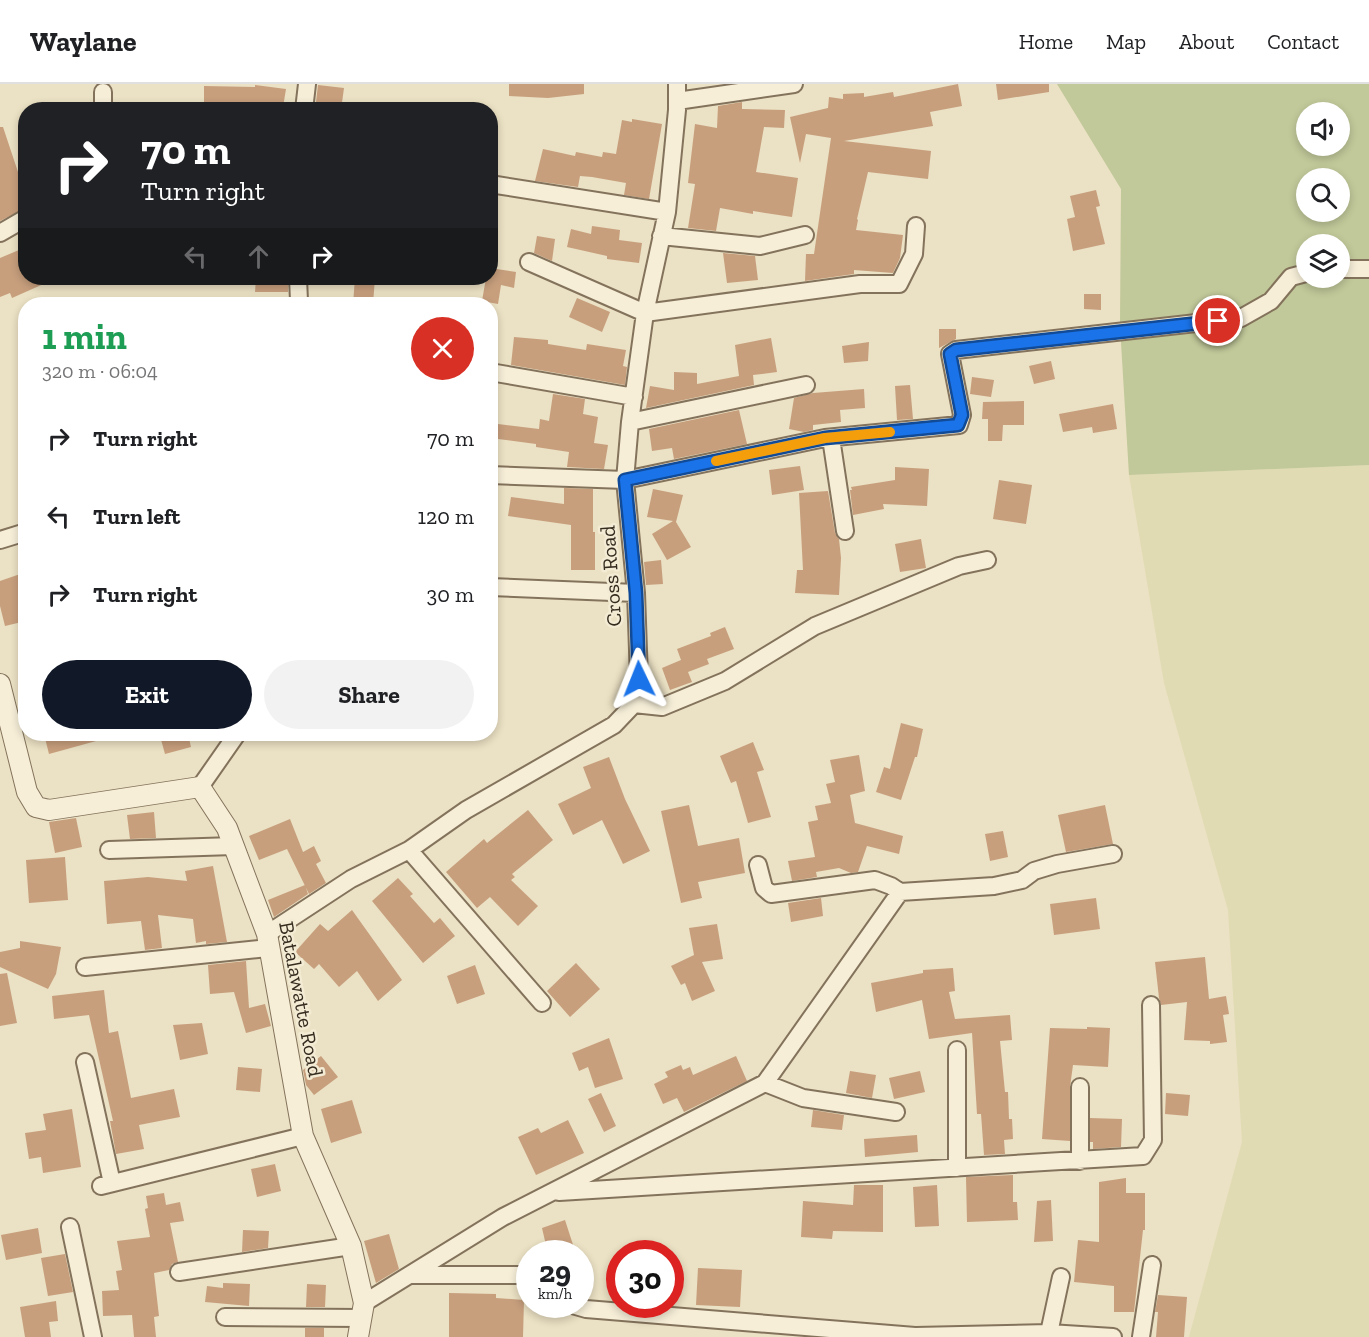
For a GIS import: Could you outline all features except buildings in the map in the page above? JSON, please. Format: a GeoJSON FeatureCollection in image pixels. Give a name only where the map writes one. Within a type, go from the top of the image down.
{"type":"FeatureCollection","features":[{"type":"Feature","properties":{"kind":"street"},"geometry":{"type":"LineString","coordinates":[[305,102],[307,84]]}},
{"type":"Feature","properties":{"kind":"street","name":"Cross Road"},"geometry":{"type":"LineString","coordinates":[[634,704],[639,679],[636,593],[625,480],[630,422],[645,313],[667,212],[678,84]]}},
{"type":"Feature","properties":{"kind":"street"},"geometry":{"type":"LineString","coordinates":[[677,102],[794,84]]}},
{"type":"Feature","properties":{"kind":"street"},"geometry":{"type":"LineString","coordinates":[[103,92],[103,102]]}},
{"type":"Feature","properties":{"kind":"street"},"geometry":{"type":"LineString","coordinates":[[498,185],[667,212]]}},
{"type":"Feature","properties":{"kind":"street"},"geometry":{"type":"LineString","coordinates":[[0,233],[18,223]]}},
{"type":"Feature","properties":{"kind":"street"},"geometry":{"type":"LineString","coordinates":[[529,262],[645,313],[860,284],[899,284],[914,254],[916,226]]}},
{"type":"Feature","properties":{"kind":"street"},"geometry":{"type":"LineString","coordinates":[[661,236],[760,246],[805,235]]}},
{"type":"Feature","properties":{"kind":"street"},"geometry":{"type":"LineString","coordinates":[[1350,269],[1369,269]]}},
{"type":"Feature","properties":{"kind":"street"},"geometry":{"type":"LineString","coordinates":[[498,475],[625,480],[831,438],[958,425],[962,415],[950,354],[956,350],[1241,318],[1271,301],[1291,278],[1296,276]]}},
{"type":"Feature","properties":{"kind":"street"},"geometry":{"type":"LineString","coordinates":[[498,373],[634,397]]}},
{"type":"Feature","properties":{"kind":"street"},"geometry":{"type":"LineString","coordinates":[[630,422],[806,384]]}},
{"type":"Feature","properties":{"kind":"street"},"geometry":{"type":"LineString","coordinates":[[831,438],[846,531]]}},
{"type":"Feature","properties":{"kind":"street"},"geometry":{"type":"LineString","coordinates":[[0,540],[18,534]]}},
{"type":"Feature","properties":{"kind":"street"},"geometry":{"type":"LineString","coordinates":[[85,968],[268,941],[351,879],[409,850],[466,810],[614,725],[634,704],[662,707],[725,681],[815,626],[959,566],[987,560]]}},
{"type":"Feature","properties":{"kind":"street"},"geometry":{"type":"LineString","coordinates":[[498,587],[636,593]]}},
{"type":"Feature","properties":{"kind":"street"},"geometry":{"type":"LineString","coordinates":[[0,684],[27,792],[36,807],[49,810],[200,787],[232,741]]}},
{"type":"Feature","properties":{"kind":"street","name":"Batalawatte Road"},"geometry":{"type":"LineString","coordinates":[[200,787],[227,828],[268,941],[303,1136],[351,1246],[361,1319]]}},
{"type":"Feature","properties":{"kind":"street"},"geometry":{"type":"LineString","coordinates":[[109,850],[234,846]]}},
{"type":"Feature","properties":{"kind":"street"},"geometry":{"type":"LineString","coordinates":[[409,850],[542,1003]]}},
{"type":"Feature","properties":{"kind":"street"},"geometry":{"type":"LineString","coordinates":[[758,865],[764,888],[771,894],[875,880],[900,892],[994,886],[1022,880],[1035,871],[1057,864],[1113,854]]}},
{"type":"Feature","properties":{"kind":"street"},"geometry":{"type":"LineString","coordinates":[[225,1317],[361,1319],[411,1275],[503,1217],[765,1083],[900,892]]}},
{"type":"Feature","properties":{"kind":"street"},"geometry":{"type":"LineString","coordinates":[[552,1192],[1143,1156],[1153,1140],[1151,1005]]}},
{"type":"Feature","properties":{"kind":"street"},"geometry":{"type":"LineString","coordinates":[[957,1050],[957,1168]]}},
{"type":"Feature","properties":{"kind":"street"},"geometry":{"type":"LineString","coordinates":[[85,1062],[106,1185],[303,1136]]}},
{"type":"Feature","properties":{"kind":"street"},"geometry":{"type":"LineString","coordinates":[[765,1083],[803,1098],[896,1112]]}},
{"type":"Feature","properties":{"kind":"street"},"geometry":{"type":"LineString","coordinates":[[1080,1087],[1080,1161]]}},
{"type":"Feature","properties":{"kind":"street"},"geometry":{"type":"LineString","coordinates":[[70,1227],[93,1337]]}},
{"type":"Feature","properties":{"kind":"street"},"geometry":{"type":"LineString","coordinates":[[179,1272],[351,1246]]}},
{"type":"Feature","properties":{"kind":"street"},"geometry":{"type":"LineString","coordinates":[[1141,1337],[1152,1265]]}},
{"type":"Feature","properties":{"kind":"street"},"geometry":{"type":"LineString","coordinates":[[411,1275],[516,1275]]}},
{"type":"Feature","properties":{"kind":"street"},"geometry":{"type":"LineString","coordinates":[[1049,1333],[1061,1277]]}},
{"type":"Feature","properties":{"kind":"street"},"geometry":{"type":"LineString","coordinates":[[594,1309],[915,1336],[1049,1333],[1113,1337]]}},
{"type":"Feature","properties":{"kind":"shaded area"},"geometry":{"type":"Polygon","coordinates":[[[1369,465],[1369,1337],[1189,1337],[1242,1142],[1228,910],[1164,683],[1129,475],[1369,465]]]}},
{"type":"Feature","properties":{"kind":"green space"},"geometry":{"type":"Polygon","coordinates":[[[1057,84],[1369,84],[1369,465],[1129,475],[1120,326],[1121,189],[1057,84]]]}},
{"type":"Feature","properties":{"kind":"slow traffic"},"geometry":{"type":"LineString","coordinates":[[716,461],[825,438],[890,432]]}},
{"type":"Feature","properties":{"kind":"route"},"geometry":{"type":"LineString","coordinates":[[639,679],[636,593],[625,480],[825,438],[958,425],[962,415],[950,354],[956,350],[1218,321]]}}]}
